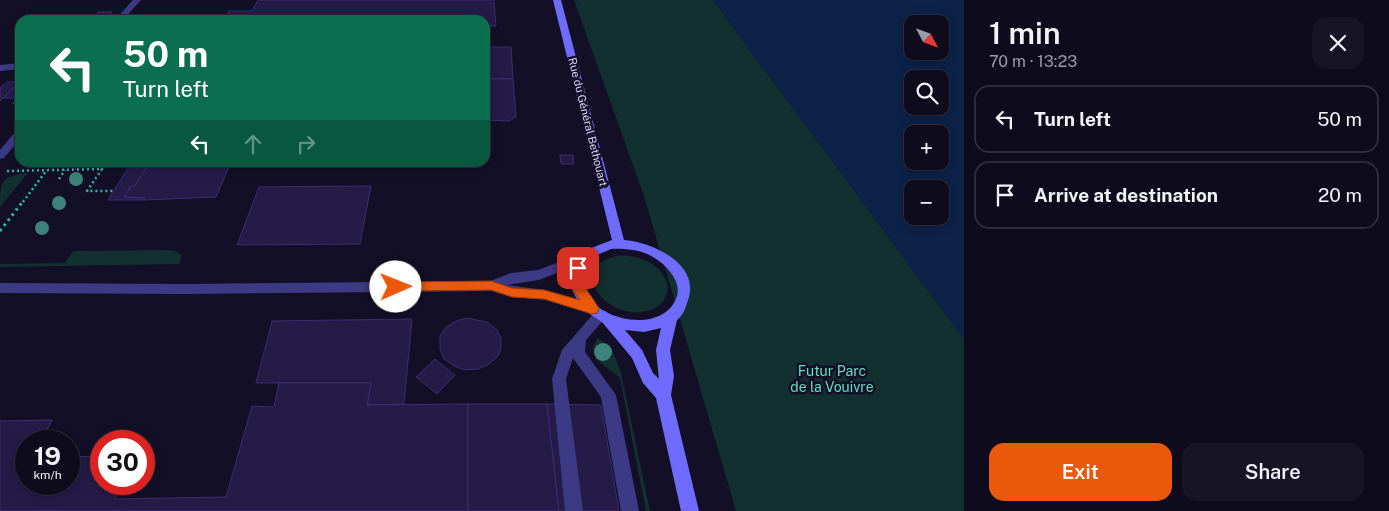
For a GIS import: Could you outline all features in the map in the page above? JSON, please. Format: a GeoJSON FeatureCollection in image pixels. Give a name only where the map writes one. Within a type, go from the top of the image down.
{"type":"FeatureCollection","features":[{"type":"Feature","properties":{"kind":"street"},"geometry":{"type":"LineString","coordinates":[[124,15],[137,0]]}},
{"type":"Feature","properties":{"kind":"street","name":"Rue du Général Bethouart"},"geometry":{"type":"LineString","coordinates":[[557,0],[620,244]]}},
{"type":"Feature","properties":{"kind":"street"},"geometry":{"type":"LineString","coordinates":[[0,68],[15,66]]}},
{"type":"Feature","properties":{"kind":"street"},"geometry":{"type":"LineString","coordinates":[[0,156],[15,139]]}},
{"type":"Feature","properties":{"kind":"street"},"geometry":{"type":"LineString","coordinates":[[0,288],[186,289],[491,286],[512,292],[544,295],[627,325],[641,326],[654,325],[670,318],[682,305],[684,297],[683,281],[666,260],[649,250],[620,244],[601,248],[586,257],[539,275],[510,278],[491,286]]}},
{"type":"Feature","properties":{"kind":"street"},"geometry":{"type":"LineString","coordinates":[[586,257],[578,268],[576,282],[581,296],[637,354],[648,378],[663,394]]}},
{"type":"Feature","properties":{"kind":"street"},"geometry":{"type":"LineString","coordinates":[[574,511],[559,379],[567,354],[600,314]]}},
{"type":"Feature","properties":{"kind":"street"},"geometry":{"type":"LineString","coordinates":[[670,318],[663,350],[666,376],[663,394],[690,511]]}},
{"type":"Feature","properties":{"kind":"street"},"geometry":{"type":"LineString","coordinates":[[577,344],[582,360],[602,383],[608,395],[630,511]]}},
{"type":"Feature","properties":{"kind":"path"},"geometry":{"type":"LineString","coordinates":[[7,171],[102,169],[87,191],[114,191]]}},
{"type":"Feature","properties":{"kind":"path"},"geometry":{"type":"LineString","coordinates":[[0,231],[46,170]]}},
{"type":"Feature","properties":{"kind":"path"},"geometry":{"type":"LineString","coordinates":[[59,178],[65,170]]}},
{"type":"Feature","properties":{"kind":"green space","name":"Futur Parc de la Vouivre"},"geometry":{"type":"Polygon","coordinates":[[[574,0],[713,0],[964,339],[964,511],[736,511],[644,196],[574,0]]]}},
{"type":"Feature","properties":{"kind":"green space"},"geometry":{"type":"Polygon","coordinates":[[[28,173],[0,207],[1,186],[7,178],[28,173]]]}},
{"type":"Feature","properties":{"kind":"green space"},"geometry":{"type":"Polygon","coordinates":[[[173,250],[182,255],[179,264],[0,267],[0,264],[65,263],[73,251],[173,250]]]}},
{"type":"Feature","properties":{"kind":"green space"},"geometry":{"type":"Polygon","coordinates":[[[617,256],[642,259],[656,267],[666,280],[668,288],[664,301],[653,309],[637,312],[622,310],[609,304],[599,294],[593,283],[593,272],[601,263],[617,256]]]}},
{"type":"Feature","properties":{"kind":"green space"},"geometry":{"type":"Polygon","coordinates":[[[598,338],[612,349],[621,373],[650,511],[646,511],[620,378],[596,359],[593,346],[598,338]]]}},
{"type":"Feature","properties":{"kind":"water"},"geometry":{"type":"Polygon","coordinates":[[[713,0],[964,0],[964,339],[713,0]]]}},
{"type":"Feature","properties":{"kind":"building"},"geometry":{"type":"Polygon","coordinates":[[[258,0],[494,0],[496,26],[490,26],[490,15],[227,15],[229,11],[252,11],[258,0]]]}},
{"type":"Feature","properties":{"kind":"building"},"geometry":{"type":"Polygon","coordinates":[[[98,12],[112,12],[109,15],[95,15],[98,12]]]}},
{"type":"Feature","properties":{"kind":"building"},"geometry":{"type":"Polygon","coordinates":[[[490,47],[511,47],[513,79],[490,79],[490,47]]]}},
{"type":"Feature","properties":{"kind":"building"},"geometry":{"type":"Polygon","coordinates":[[[490,79],[513,79],[516,117],[509,121],[490,120],[490,79]]]}},
{"type":"Feature","properties":{"kind":"building"},"geometry":{"type":"Polygon","coordinates":[[[7,82],[15,82],[15,86],[0,101],[0,88],[7,82]]]}},
{"type":"Feature","properties":{"kind":"building"},"geometry":{"type":"Polygon","coordinates":[[[15,86],[15,98],[3,98],[15,86]]]}},
{"type":"Feature","properties":{"kind":"building"},"geometry":{"type":"Polygon","coordinates":[[[560,155],[573,155],[574,164],[561,164],[560,155]]]}},
{"type":"Feature","properties":{"kind":"building"},"geometry":{"type":"Polygon","coordinates":[[[129,167],[147,167],[135,186],[131,186],[124,197],[145,198],[144,200],[108,200],[129,167]]]}},
{"type":"Feature","properties":{"kind":"building"},"geometry":{"type":"Polygon","coordinates":[[[147,167],[229,167],[216,197],[144,200],[145,198],[124,197],[131,186],[135,186],[147,167]]]}},
{"type":"Feature","properties":{"kind":"building"},"geometry":{"type":"Polygon","coordinates":[[[371,186],[360,244],[237,245],[259,187],[371,186]]]}},
{"type":"Feature","properties":{"kind":"building"},"geometry":{"type":"Polygon","coordinates":[[[467,318],[487,322],[496,329],[501,338],[501,348],[498,356],[489,364],[478,369],[465,370],[454,366],[444,359],[440,349],[440,336],[446,327],[456,321],[467,318]]]}},
{"type":"Feature","properties":{"kind":"building"},"geometry":{"type":"Polygon","coordinates":[[[412,319],[404,404],[367,405],[371,383],[256,383],[272,321],[412,319]]]}},
{"type":"Feature","properties":{"kind":"building"},"geometry":{"type":"Polygon","coordinates":[[[435,359],[455,375],[437,394],[416,377],[435,359]]]}},
{"type":"Feature","properties":{"kind":"building"},"geometry":{"type":"Polygon","coordinates":[[[279,383],[371,383],[367,405],[468,404],[468,511],[0,511],[0,421],[52,420],[47,430],[15,430],[15,495],[80,495],[80,457],[90,456],[90,495],[117,495],[115,499],[226,497],[252,406],[274,407],[279,383]]]}},
{"type":"Feature","properties":{"kind":"building"},"geometry":{"type":"Polygon","coordinates":[[[468,404],[547,404],[559,511],[468,511],[468,404]]]}},
{"type":"Feature","properties":{"kind":"building"},"geometry":{"type":"Polygon","coordinates":[[[547,404],[601,405],[619,511],[559,511],[547,404]]]}},
{"type":"Feature","properties":{"kind":"route"},"geometry":{"type":"LineString","coordinates":[[396,287],[491,286],[512,292],[544,295],[592,309],[581,296],[578,289],[576,282],[578,268]]}}]}
